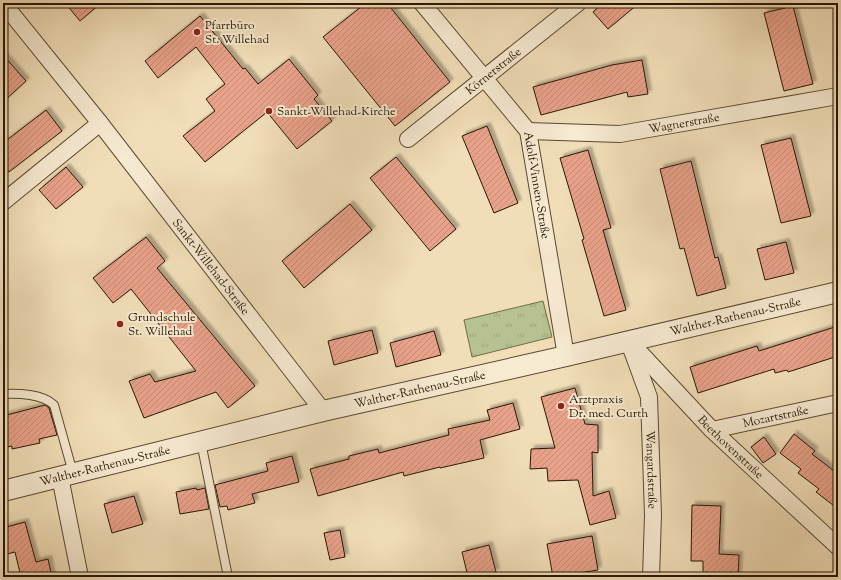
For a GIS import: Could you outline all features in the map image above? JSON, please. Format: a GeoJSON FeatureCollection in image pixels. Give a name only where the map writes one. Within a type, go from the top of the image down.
{"type":"FeatureCollection","features":[{"type":"Feature","properties":{"kind":"street","name":"Adolf-Vinnen-Straße"},"geometry":{"type":"LineString","coordinates":[[422,3],[528,131],[566,356]]}},
{"type":"Feature","properties":{"kind":"street","name":"Körnerstraße"},"geometry":{"type":"LineString","coordinates":[[408,139],[578,3]]}},
{"type":"Feature","properties":{"kind":"street","name":"Sankt-Willehad-Straße"},"geometry":{"type":"LineString","coordinates":[[3,4],[100,123],[322,411]]}},
{"type":"Feature","properties":{"kind":"street","name":"Wagnerstraße"},"geometry":{"type":"LineString","coordinates":[[528,131],[620,134],[838,96]]}},
{"type":"Feature","properties":{"kind":"street"},"geometry":{"type":"LineString","coordinates":[[3,202],[100,123]]}},
{"type":"Feature","properties":{"kind":"street","name":"Walther-Rathenau-Straße"},"geometry":{"type":"LineString","coordinates":[[3,491],[322,411],[566,356],[838,292]]}},
{"type":"Feature","properties":{"kind":"street","name":"Beethovenstraße"},"geometry":{"type":"LineString","coordinates":[[629,341],[712,430],[838,547]]}},
{"type":"Feature","properties":{"kind":"street","name":"Wangardstraße"},"geometry":{"type":"LineString","coordinates":[[629,341],[649,397],[653,516],[651,577]]}},
{"type":"Feature","properties":{"kind":"street","name":"Mozartstraße"},"geometry":{"type":"LineString","coordinates":[[712,430],[838,403]]}},
{"type":"Feature","properties":{"kind":"street"},"geometry":{"type":"LineString","coordinates":[[67,476],[80,577]]}},
{"type":"Feature","properties":{"kind":"lane"},"geometry":{"type":"LineString","coordinates":[[3,394],[39,398],[50,401],[54,405],[67,476]]}},
{"type":"Feature","properties":{"kind":"lane"},"geometry":{"type":"LineString","coordinates":[[201,442],[228,577]]}},
{"type":"Feature","properties":{"kind":"green space"},"geometry":{"type":"Polygon","coordinates":[[[543,301],[552,337],[472,357],[464,320],[543,301]]]}},
{"type":"Feature","properties":{"kind":"building"},"geometry":{"type":"Polygon","coordinates":[[[65,3],[101,3],[80,21],[65,3]]]}},
{"type":"Feature","properties":{"kind":"building"},"geometry":{"type":"Polygon","coordinates":[[[366,3],[387,3],[450,82],[395,126],[323,37],[366,3]]]}},
{"type":"Feature","properties":{"kind":"building"},"geometry":{"type":"Polygon","coordinates":[[[603,3],[639,3],[608,29],[593,12],[603,3]]]}},
{"type":"Feature","properties":{"kind":"building"},"geometry":{"type":"Polygon","coordinates":[[[793,6],[813,84],[784,91],[764,13],[793,6]]]}},
{"type":"Feature","properties":{"kind":"building","name":"Sankt-Willehad-Kirche"},"geometry":{"type":"Polygon","coordinates":[[[200,16],[243,69],[245,68],[258,84],[289,59],[318,95],[314,99],[332,121],[297,149],[267,112],[205,162],[183,136],[215,111],[206,99],[225,84],[196,47],[158,78],[145,61],[200,16]]]}},
{"type":"Feature","properties":{"kind":"building"},"geometry":{"type":"Polygon","coordinates":[[[3,55],[26,81],[3,102],[3,55]]]}},
{"type":"Feature","properties":{"kind":"building"},"geometry":{"type":"Polygon","coordinates":[[[642,60],[648,94],[628,97],[627,92],[541,115],[533,87],[612,65],[642,60]]]}},
{"type":"Feature","properties":{"kind":"building"},"geometry":{"type":"Polygon","coordinates":[[[46,110],[62,131],[9,172],[3,164],[3,143],[46,110]]]}},
{"type":"Feature","properties":{"kind":"building"},"geometry":{"type":"Polygon","coordinates":[[[487,126],[518,203],[494,213],[462,136],[487,126]]]}},
{"type":"Feature","properties":{"kind":"building"},"geometry":{"type":"Polygon","coordinates":[[[791,138],[811,216],[781,223],[761,145],[791,138]]]}},
{"type":"Feature","properties":{"kind":"building"},"geometry":{"type":"Polygon","coordinates":[[[588,150],[611,228],[603,230],[626,310],[604,316],[582,240],[584,239],[560,158],[588,150]]]}},
{"type":"Feature","properties":{"kind":"building"},"geometry":{"type":"Polygon","coordinates":[[[396,157],[456,229],[430,251],[370,178],[396,157]]]}},
{"type":"Feature","properties":{"kind":"building"},"geometry":{"type":"Polygon","coordinates":[[[691,161],[715,258],[718,257],[726,288],[697,296],[684,248],[680,249],[660,169],[691,161]]]}},
{"type":"Feature","properties":{"kind":"building"},"geometry":{"type":"Polygon","coordinates":[[[66,167],[83,187],[56,209],[39,190],[66,167]]]}},
{"type":"Feature","properties":{"kind":"building"},"geometry":{"type":"Polygon","coordinates":[[[350,204],[372,230],[304,288],[282,261],[350,204]]]}},
{"type":"Feature","properties":{"kind":"building"},"geometry":{"type":"Polygon","coordinates":[[[146,237],[165,261],[157,268],[255,386],[228,408],[216,392],[144,418],[129,381],[150,374],[155,382],[196,371],[131,289],[113,303],[93,278],[146,237]]]}},
{"type":"Feature","properties":{"kind":"building"},"geometry":{"type":"Polygon","coordinates":[[[786,242],[794,273],[765,280],[757,249],[786,242]]]}},
{"type":"Feature","properties":{"kind":"building"},"geometry":{"type":"Polygon","coordinates":[[[838,326],[838,356],[788,372],[787,370],[775,373],[774,369],[698,393],[690,367],[757,346],[759,351],[838,326]]]}},
{"type":"Feature","properties":{"kind":"building"},"geometry":{"type":"Polygon","coordinates":[[[372,330],[378,353],[334,365],[328,341],[372,330]]]}},
{"type":"Feature","properties":{"kind":"building"},"geometry":{"type":"Polygon","coordinates":[[[434,331],[441,355],[396,367],[390,343],[434,331]]]}},
{"type":"Feature","properties":{"kind":"building"},"geometry":{"type":"Polygon","coordinates":[[[575,388],[585,424],[598,425],[598,453],[592,452],[593,496],[609,491],[616,518],[590,525],[578,480],[548,481],[547,468],[530,469],[531,449],[555,448],[541,397],[575,388]]]}},
{"type":"Feature","properties":{"kind":"building"},"geometry":{"type":"Polygon","coordinates":[[[513,403],[520,429],[480,440],[484,458],[404,476],[403,472],[318,496],[310,469],[349,459],[349,456],[378,449],[379,453],[449,435],[448,429],[490,420],[487,410],[513,403]]]}},
{"type":"Feature","properties":{"kind":"building"},"geometry":{"type":"Polygon","coordinates":[[[45,405],[49,408],[57,435],[39,439],[40,443],[12,449],[12,446],[3,448],[3,416],[45,405]]]}},
{"type":"Feature","properties":{"kind":"building"},"geometry":{"type":"Polygon","coordinates":[[[794,434],[815,451],[812,454],[838,474],[838,509],[816,492],[819,489],[798,473],[801,469],[780,453],[794,434]]]}},
{"type":"Feature","properties":{"kind":"building"},"geometry":{"type":"Polygon","coordinates":[[[764,437],[776,454],[763,463],[751,447],[764,437]]]}},
{"type":"Feature","properties":{"kind":"building"},"geometry":{"type":"Polygon","coordinates":[[[292,456],[299,482],[252,494],[255,503],[228,510],[227,506],[220,507],[215,485],[268,471],[266,463],[292,456]]]}},
{"type":"Feature","properties":{"kind":"building"},"geometry":{"type":"Polygon","coordinates":[[[196,488],[197,490],[205,488],[209,509],[180,514],[176,492],[196,488]]]}},
{"type":"Feature","properties":{"kind":"building"},"geometry":{"type":"Polygon","coordinates":[[[134,496],[143,524],[112,533],[104,504],[134,496]]]}},
{"type":"Feature","properties":{"kind":"building"},"geometry":{"type":"Polygon","coordinates":[[[692,505],[721,506],[719,554],[739,555],[738,577],[703,576],[703,561],[691,561],[692,505]]]}},
{"type":"Feature","properties":{"kind":"building"},"geometry":{"type":"Polygon","coordinates":[[[25,522],[36,562],[48,559],[52,577],[21,577],[15,552],[3,555],[3,528],[25,522]]]}},
{"type":"Feature","properties":{"kind":"building"},"geometry":{"type":"Polygon","coordinates":[[[340,530],[345,557],[330,560],[324,533],[340,530]]]}},
{"type":"Feature","properties":{"kind":"building"},"geometry":{"type":"Polygon","coordinates":[[[592,536],[598,570],[553,577],[547,544],[592,536]]]}},
{"type":"Feature","properties":{"kind":"building"},"geometry":{"type":"Polygon","coordinates":[[[489,545],[496,572],[468,577],[462,552],[489,545]]]}},
{"type":"Feature","properties":{"kind":"place","name":"Pfarrbüro St. Willehad"},"geometry":{"type":"Point","coordinates":[197,32]}},
{"type":"Feature","properties":{"kind":"place","name":"Sankt-Willehad-Kirche"},"geometry":{"type":"Point","coordinates":[269,111]}},
{"type":"Feature","properties":{"kind":"place","name":"Grundschule St. Willehad"},"geometry":{"type":"Point","coordinates":[120,324]}},
{"type":"Feature","properties":{"kind":"place","name":"Arztpraxis Dr. med. Curth"},"geometry":{"type":"Point","coordinates":[561,406]}}]}
